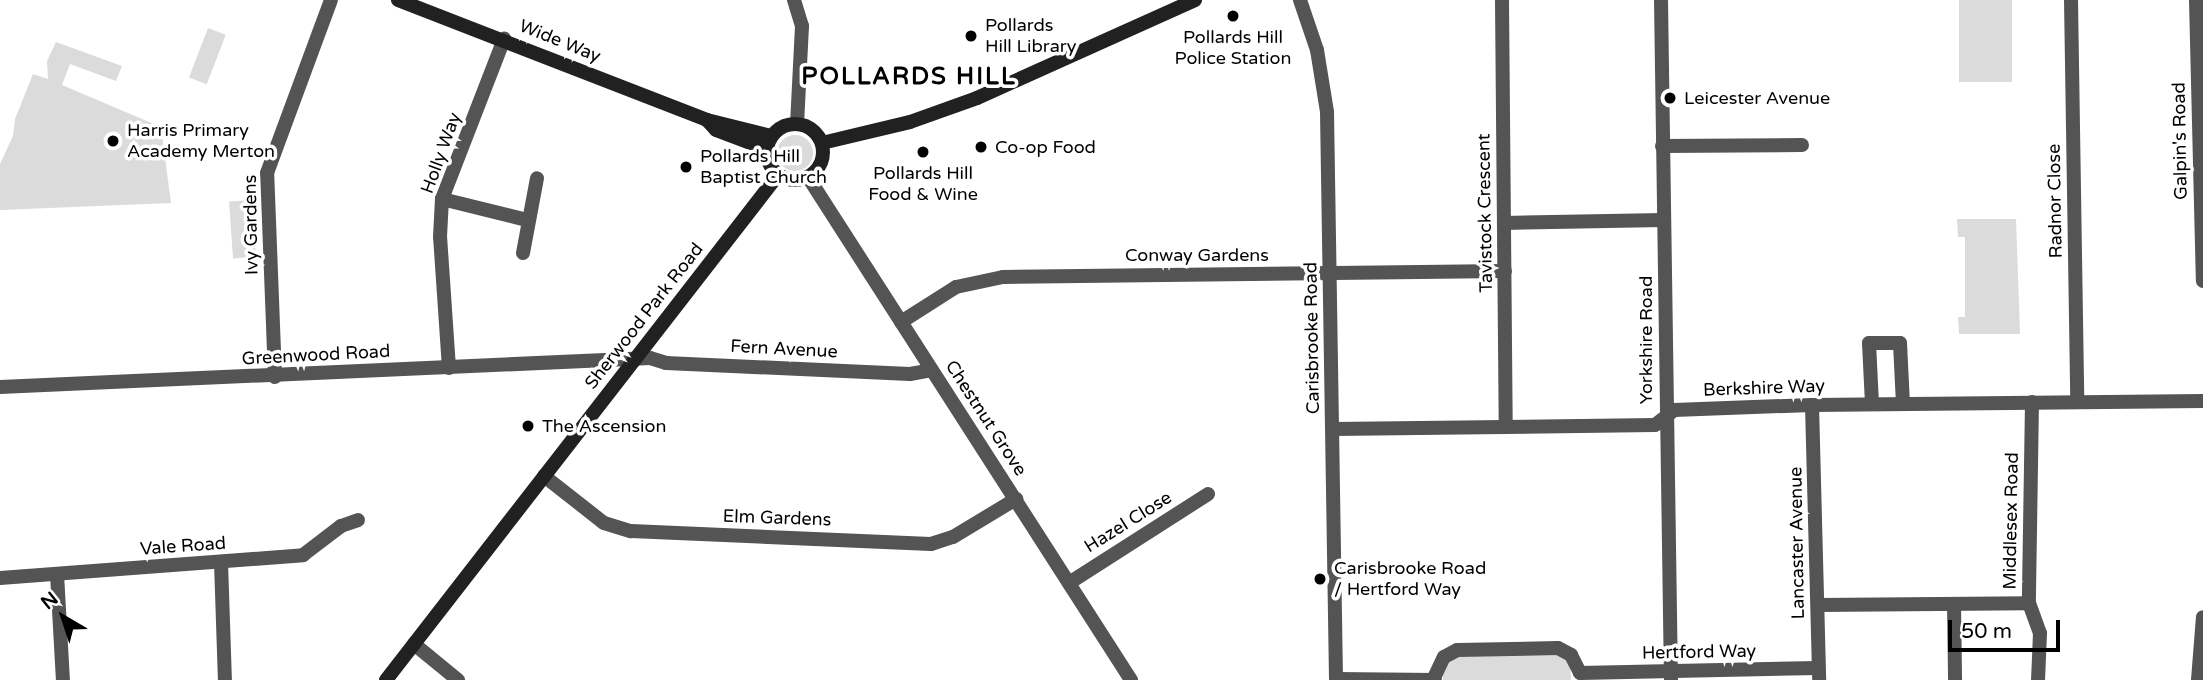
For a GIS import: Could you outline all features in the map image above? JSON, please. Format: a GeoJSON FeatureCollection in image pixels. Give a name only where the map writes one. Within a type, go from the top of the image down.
{"type":"FeatureCollection","features":[{"type":"Feature","properties":{"kind":"street","name":"Ivy Gardens"},"geometry":{"type":"LineString","coordinates":[[275,377],[267,173],[331,0]]}},
{"type":"Feature","properties":{"kind":"street","name":"Wide Way"},"geometry":{"type":"LineString","coordinates":[[398,0],[769,142]]}},
{"type":"Feature","properties":{"kind":"street"},"geometry":{"type":"LineString","coordinates":[[794,0],[802,26],[797,124]]}},
{"type":"Feature","properties":{"kind":"street"},"geometry":{"type":"LineString","coordinates":[[822,144],[889,128],[977,99],[1195,0]]}},
{"type":"Feature","properties":{"kind":"street","name":"Carisbrooke Road"},"geometry":{"type":"LineString","coordinates":[[1300,0],[1317,50],[1326,103],[1336,679]]}},
{"type":"Feature","properties":{"kind":"street","name":"Tavistock Crescent"},"geometry":{"type":"LineString","coordinates":[[1502,0],[1506,426]]}},
{"type":"Feature","properties":{"kind":"street","name":"Yorkshire Road"},"geometry":{"type":"LineString","coordinates":[[1661,0],[1665,417],[1671,676]]}},
{"type":"Feature","properties":{"kind":"street","name":"Radnor Close"},"geometry":{"type":"LineString","coordinates":[[2071,0],[2077,401]]}},
{"type":"Feature","properties":{"kind":"street","name":"Galpin's Road"},"geometry":{"type":"LineString","coordinates":[[2196,0],[2203,281]]}},
{"type":"Feature","properties":{"kind":"street","name":"Holly Way"},"geometry":{"type":"LineString","coordinates":[[449,368],[440,237],[442,199],[504,39]]}},
{"type":"Feature","properties":{"kind":"street"},"geometry":{"type":"LineString","coordinates":[[797,124],[814,131],[822,144],[821,161],[808,177],[795,180],[778,175],[769,164],[769,142],[786,125],[797,124]]}},
{"type":"Feature","properties":{"kind":"street"},"geometry":{"type":"LineString","coordinates":[[1662,146],[1802,145]]}},
{"type":"Feature","properties":{"kind":"street","name":"Sherwood Park Road"},"geometry":{"type":"LineString","coordinates":[[386,680],[778,175]]}},
{"type":"Feature","properties":{"kind":"street","name":"Chestnut Grove"},"geometry":{"type":"LineString","coordinates":[[808,177],[1131,680]]}},
{"type":"Feature","properties":{"kind":"street"},"geometry":{"type":"LineString","coordinates":[[523,253],[527,220],[537,178]]}},
{"type":"Feature","properties":{"kind":"street"},"geometry":{"type":"LineString","coordinates":[[442,199],[527,220]]}},
{"type":"Feature","properties":{"kind":"street"},"geometry":{"type":"LineString","coordinates":[[1504,223],[1664,220]]}},
{"type":"Feature","properties":{"kind":"street","name":"Conway Gardens"},"geometry":{"type":"LineString","coordinates":[[901,321],[949,291],[995,277],[1505,271]]}},
{"type":"Feature","properties":{"kind":"street"},"geometry":{"type":"LineString","coordinates":[[1872,404],[1869,343],[1900,343],[1903,404]]}},
{"type":"Feature","properties":{"kind":"street","name":"Greenwood Road"},"geometry":{"type":"LineString","coordinates":[[0,387],[635,360]]}},
{"type":"Feature","properties":{"kind":"street","name":"Fern Avenue"},"geometry":{"type":"LineString","coordinates":[[635,360],[910,374],[932,370]]}},
{"type":"Feature","properties":{"kind":"street","name":"Berkshire Way"},"geometry":{"type":"LineString","coordinates":[[1333,429],[1655,425],[1674,410],[1812,405],[2203,401]]}},
{"type":"Feature","properties":{"kind":"street","name":"Middlesex Road"},"geometry":{"type":"LineString","coordinates":[[2032,402],[2029,603],[2040,633],[2038,680]]}},
{"type":"Feature","properties":{"kind":"street","name":"Lancaster Avenue"},"geometry":{"type":"LineString","coordinates":[[1812,405],[1819,674]]}},
{"type":"Feature","properties":{"kind":"street","name":"Elm Gardens"},"geometry":{"type":"LineString","coordinates":[[544,476],[608,526],[645,532],[931,544],[953,537],[1016,499]]}},
{"type":"Feature","properties":{"kind":"street","name":"Hazel Close"},"geometry":{"type":"LineString","coordinates":[[1069,583],[1208,495]]}},
{"type":"Feature","properties":{"kind":"street","name":"Vale Road"},"geometry":{"type":"LineString","coordinates":[[0,578],[303,555],[341,526],[358,520]]}},
{"type":"Feature","properties":{"kind":"street"},"geometry":{"type":"LineString","coordinates":[[221,562],[225,680]]}},
{"type":"Feature","properties":{"kind":"street"},"geometry":{"type":"LineString","coordinates":[[57,574],[63,680]]}},
{"type":"Feature","properties":{"kind":"street"},"geometry":{"type":"LineString","coordinates":[[1818,605],[2029,603]]}},
{"type":"Feature","properties":{"kind":"street"},"geometry":{"type":"LineString","coordinates":[[1954,604],[1955,680]]}},
{"type":"Feature","properties":{"kind":"street"},"geometry":{"type":"LineString","coordinates":[[2198,680],[2203,617]]}},
{"type":"Feature","properties":{"kind":"street"},"geometry":{"type":"LineString","coordinates":[[414,644],[458,680]]}},
{"type":"Feature","properties":{"kind":"street","name":"Hertford Way"},"geometry":{"type":"LineString","coordinates":[[1336,679],[1435,679],[1444,657],[1457,650],[1558,648],[1571,655],[1579,677],[1819,674]]}},
{"type":"Feature","properties":{"kind":"shaded area"},"geometry":{"type":"Polygon","coordinates":[[[1959,0],[2012,0],[2012,82],[1959,82],[1959,0]]]}},
{"type":"Feature","properties":{"kind":"shaded area"},"geometry":{"type":"Polygon","coordinates":[[[208,28],[226,35],[207,84],[189,77],[208,28]]]}},
{"type":"Feature","properties":{"kind":"shaded area"},"geometry":{"type":"Polygon","coordinates":[[[56,42],[122,66],[116,81],[70,64],[62,85],[161,127],[171,203],[0,210],[0,164],[13,136],[15,119],[33,74],[48,79],[47,61],[56,42]]]}},
{"type":"Feature","properties":{"kind":"shaded area"},"geometry":{"type":"Polygon","coordinates":[[[795,135],[808,140],[813,153],[808,166],[795,171],[782,166],[777,153],[782,140],[795,135]]]}},
{"type":"Feature","properties":{"kind":"shaded area"},"geometry":{"type":"Polygon","coordinates":[[[252,200],[256,257],[233,258],[229,202],[252,200]]]}},
{"type":"Feature","properties":{"kind":"shaded area"},"geometry":{"type":"Polygon","coordinates":[[[1957,219],[2016,219],[2020,334],[1959,334],[1958,317],[1965,317],[1965,237],[1958,237],[1957,219]]]}},
{"type":"Feature","properties":{"kind":"shaded area"},"geometry":{"type":"Polygon","coordinates":[[[1551,653],[1562,655],[1570,665],[1571,680],[1443,680],[1443,669],[1454,656],[1551,653]]]}},
{"type":"Feature","properties":{"kind":"place","name":"Pollards Hill Police Station"},"geometry":{"type":"Point","coordinates":[1233,16]}},
{"type":"Feature","properties":{"kind":"place","name":"Pollards Hill Library"},"geometry":{"type":"Point","coordinates":[971,36]}},
{"type":"Feature","properties":{"kind":"place","name":"Leicester Avenue"},"geometry":{"type":"Point","coordinates":[1670,98]}},
{"type":"Feature","properties":{"kind":"place","name":"Harris Primary Academy Merton"},"geometry":{"type":"Point","coordinates":[113,141]}},
{"type":"Feature","properties":{"kind":"place","name":"Co-op Food"},"geometry":{"type":"Point","coordinates":[981,147]}},
{"type":"Feature","properties":{"kind":"place","name":"Pollards Hill Food & Wine"},"geometry":{"type":"Point","coordinates":[923,152]}},
{"type":"Feature","properties":{"kind":"place","name":"Pollards Hill Baptist Church"},"geometry":{"type":"Point","coordinates":[686,167]}},
{"type":"Feature","properties":{"kind":"place","name":"The Ascension"},"geometry":{"type":"Point","coordinates":[528,426]}},
{"type":"Feature","properties":{"kind":"place","name":"Carisbrooke Road / Hertford Way"},"geometry":{"type":"Point","coordinates":[1320,579]}},
{"type":"Feature","properties":{"kind":"district","name":"POLLARDS HILL"},"geometry":{"type":"Point","coordinates":[909,77]}}]}
